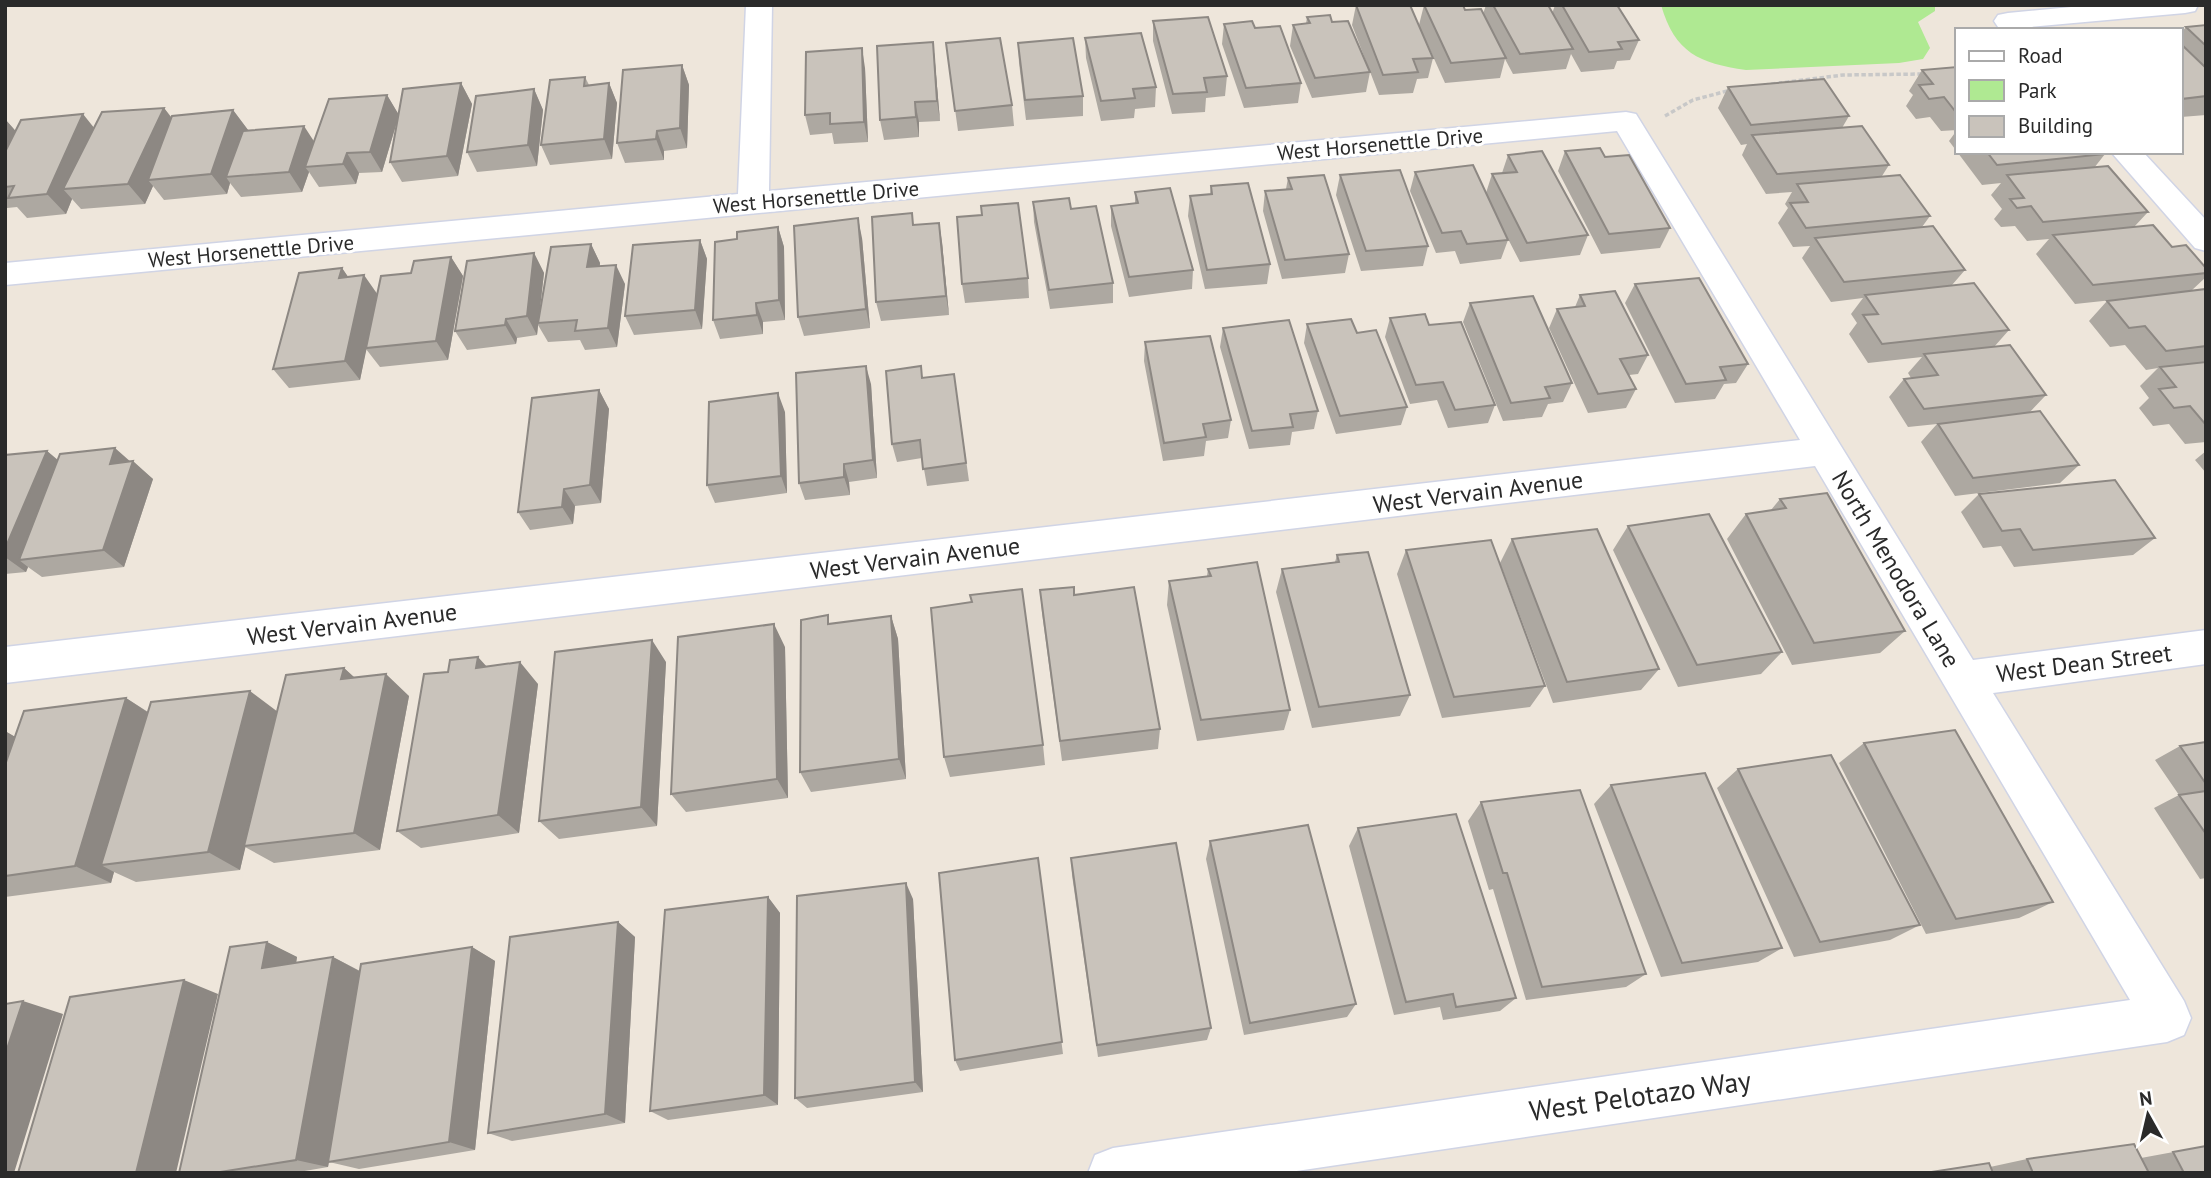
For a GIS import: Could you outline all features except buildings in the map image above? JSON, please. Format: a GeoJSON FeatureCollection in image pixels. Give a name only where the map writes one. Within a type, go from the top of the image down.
{"type":"FeatureCollection","features":[{"type":"Feature","properties":{"kind":"street"},"geometry":{"type":"LineString","coordinates":[[753,203],[759,5]]}},
{"type":"Feature","properties":{"kind":"street"},"geometry":{"type":"LineString","coordinates":[[2012,26],[2185,5]]}},
{"type":"Feature","properties":{"kind":"street","name":"West Horsenettle Drive"},"geometry":{"type":"LineString","coordinates":[[5,274],[753,203],[1629,126]]}},
{"type":"Feature","properties":{"kind":"street","name":"North Menodora Lane"},"geometry":{"type":"LineString","coordinates":[[1629,126],[2167,1018]]}},
{"type":"Feature","properties":{"kind":"street"},"geometry":{"type":"LineString","coordinates":[[2128,154],[2206,240]]}},
{"type":"Feature","properties":{"kind":"street","name":"West Vervain Avenue"},"geometry":{"type":"LineString","coordinates":[[5,665],[1825,451]]}},
{"type":"Feature","properties":{"kind":"street","name":"West Dean Street"},"geometry":{"type":"LineString","coordinates":[[1962,679],[2206,647]]}},
{"type":"Feature","properties":{"kind":"street","name":"West Pelotazo Way"},"geometry":{"type":"LineString","coordinates":[[1113,1173],[2167,1018]]}},
{"type":"Feature","properties":{"kind":"path"},"geometry":{"type":"LineString","coordinates":[[1761,85],[1843,75],[1935,73]]}},
{"type":"Feature","properties":{"kind":"path"},"geometry":{"type":"LineString","coordinates":[[1629,126],[1693,100],[1737,89]]}},
{"type":"Feature","properties":{"kind":"green space"},"geometry":{"type":"Polygon","coordinates":[[[1661,5],[1935,5],[1935,11],[1918,22],[1930,48],[1923,59],[1899,63],[1746,70],[1715,64],[1691,53],[1674,34],[1661,5]]]}}]}
